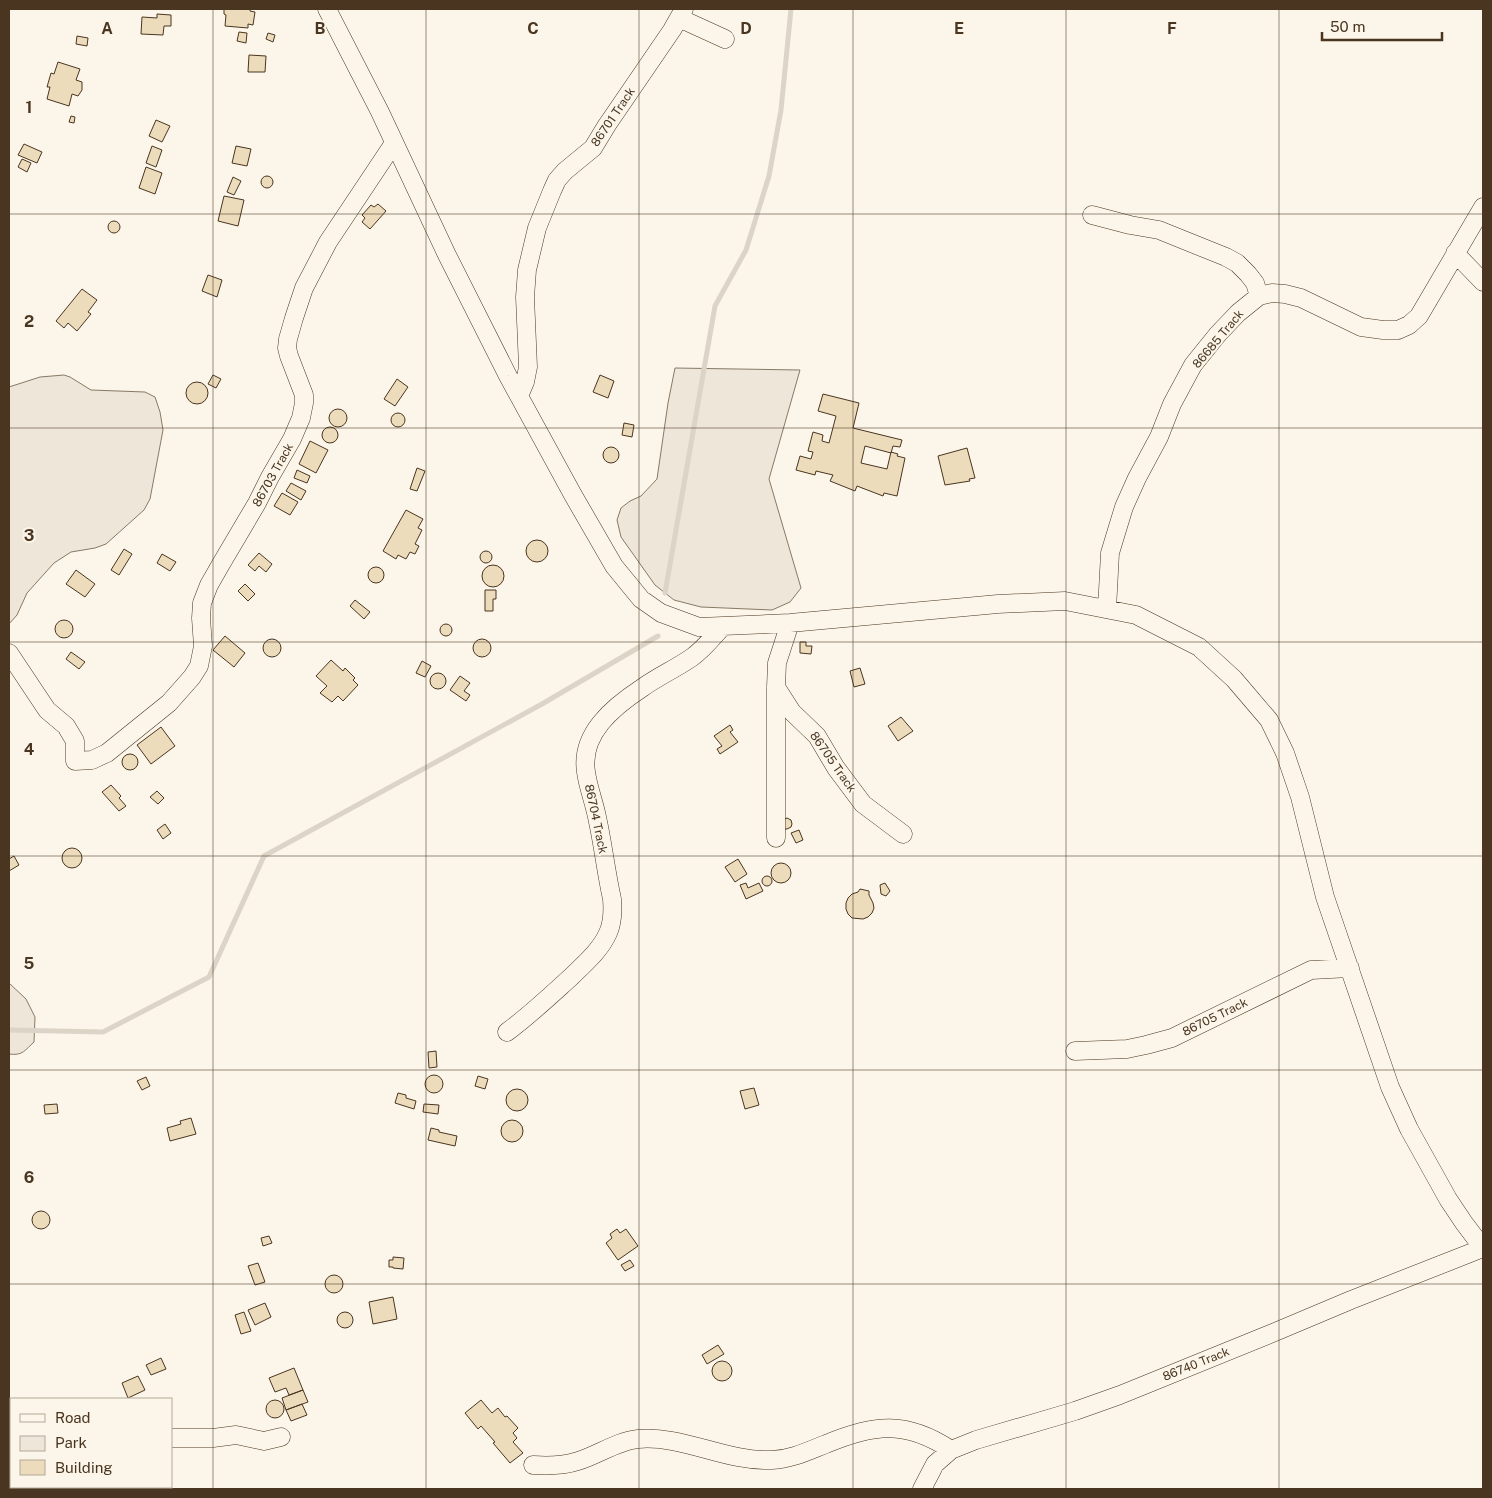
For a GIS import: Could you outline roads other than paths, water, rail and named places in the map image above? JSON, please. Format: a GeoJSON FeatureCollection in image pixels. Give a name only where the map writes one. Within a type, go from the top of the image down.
{"type":"FeatureCollection","features":[{"type":"Feature","properties":{"kind":"street"},"geometry":{"type":"LineString","coordinates":[[327,9],[380,112],[448,255],[519,396],[610,558],[641,599],[661,613],[699,627],[790,623],[998,604],[1065,601],[1136,615],[1199,647],[1234,679],[1269,720],[1286,753],[1300,797],[1325,897],[1390,1087],[1408,1129],[1448,1199],[1483,1248]]}},
{"type":"Feature","properties":{"kind":"street"},"geometry":{"type":"LineString","coordinates":[[682,13],[725,39]]}},
{"type":"Feature","properties":{"kind":"street","name":"86701 Track"},"geometry":{"type":"LineString","coordinates":[[519,396],[525,382],[528,367],[525,297],[527,270],[537,228],[552,191],[557,180],[565,171],[592,148],[682,13]]}},
{"type":"Feature","properties":{"kind":"street","name":"86703 Track"},"geometry":{"type":"LineString","coordinates":[[9,653],[47,710],[66,726],[75,741],[76,761],[92,760],[108,753],[169,703],[192,677],[199,666],[203,646],[202,603],[209,585],[292,440],[301,418],[304,395],[287,348],[304,288],[328,242],[394,143]]}},
{"type":"Feature","properties":{"kind":"street"},"geometry":{"type":"LineString","coordinates":[[1092,215],[1159,230],[1226,257],[1238,263],[1248,274],[1257,290],[1301,298],[1361,327],[1398,330],[1409,325],[1419,316],[1483,208]]}},
{"type":"Feature","properties":{"kind":"street"},"geometry":{"type":"LineString","coordinates":[[1455,253],[1483,282]]}},
{"type":"Feature","properties":{"kind":"street","name":"86685 Track"},"geometry":{"type":"LineString","coordinates":[[1107,609],[1110,553],[1137,478],[1159,437],[1172,404],[1194,365],[1238,313],[1251,301],[1257,290]]}},
{"type":"Feature","properties":{"kind":"street"},"geometry":{"type":"LineString","coordinates":[[776,838],[777,663],[790,623]]}},
{"type":"Feature","properties":{"kind":"street","name":"86704 Track"},"geometry":{"type":"LineString","coordinates":[[507,1032],[530,1016],[595,953],[607,935],[611,924],[613,915],[612,900],[595,807],[586,770],[585,754],[589,742],[608,714],[644,686],[692,658],[723,626]]}},
{"type":"Feature","properties":{"kind":"street","name":"86705 Track"},"geometry":{"type":"LineString","coordinates":[[776,687],[792,712],[817,736],[848,785],[863,804],[903,834]]}},
{"type":"Feature","properties":{"kind":"street","name":"86705 Track"},"geometry":{"type":"LineString","coordinates":[[1075,1050],[1127,1049],[1146,1046],[1172,1038],[1311,970],[1350,968]]}},
{"type":"Feature","properties":{"kind":"street","name":"86740 Track"},"geometry":{"type":"LineString","coordinates":[[922,1489],[935,1464],[951,1450],[976,1440],[1075,1411],[1120,1395],[1483,1248]]}},
{"type":"Feature","properties":{"kind":"street"},"geometry":{"type":"LineString","coordinates":[[533,1465],[562,1465],[638,1439],[674,1441],[736,1457],[773,1460],[792,1458],[848,1435],[868,1430],[895,1428],[925,1435],[951,1450]]}},
{"type":"Feature","properties":{"kind":"street"},"geometry":{"type":"LineString","coordinates":[[172,1438],[213,1438],[236,1435],[264,1441],[281,1436]]}},
{"type":"Feature","properties":{"kind":"waterway"},"geometry":{"type":"LineString","coordinates":[[665,593],[715,306],[746,250],[769,176],[781,110],[791,9]]}},
{"type":"Feature","properties":{"kind":"waterway"},"geometry":{"type":"LineString","coordinates":[[9,1030],[103,1032],[209,977],[264,856],[542,704],[658,636]]}}]}
